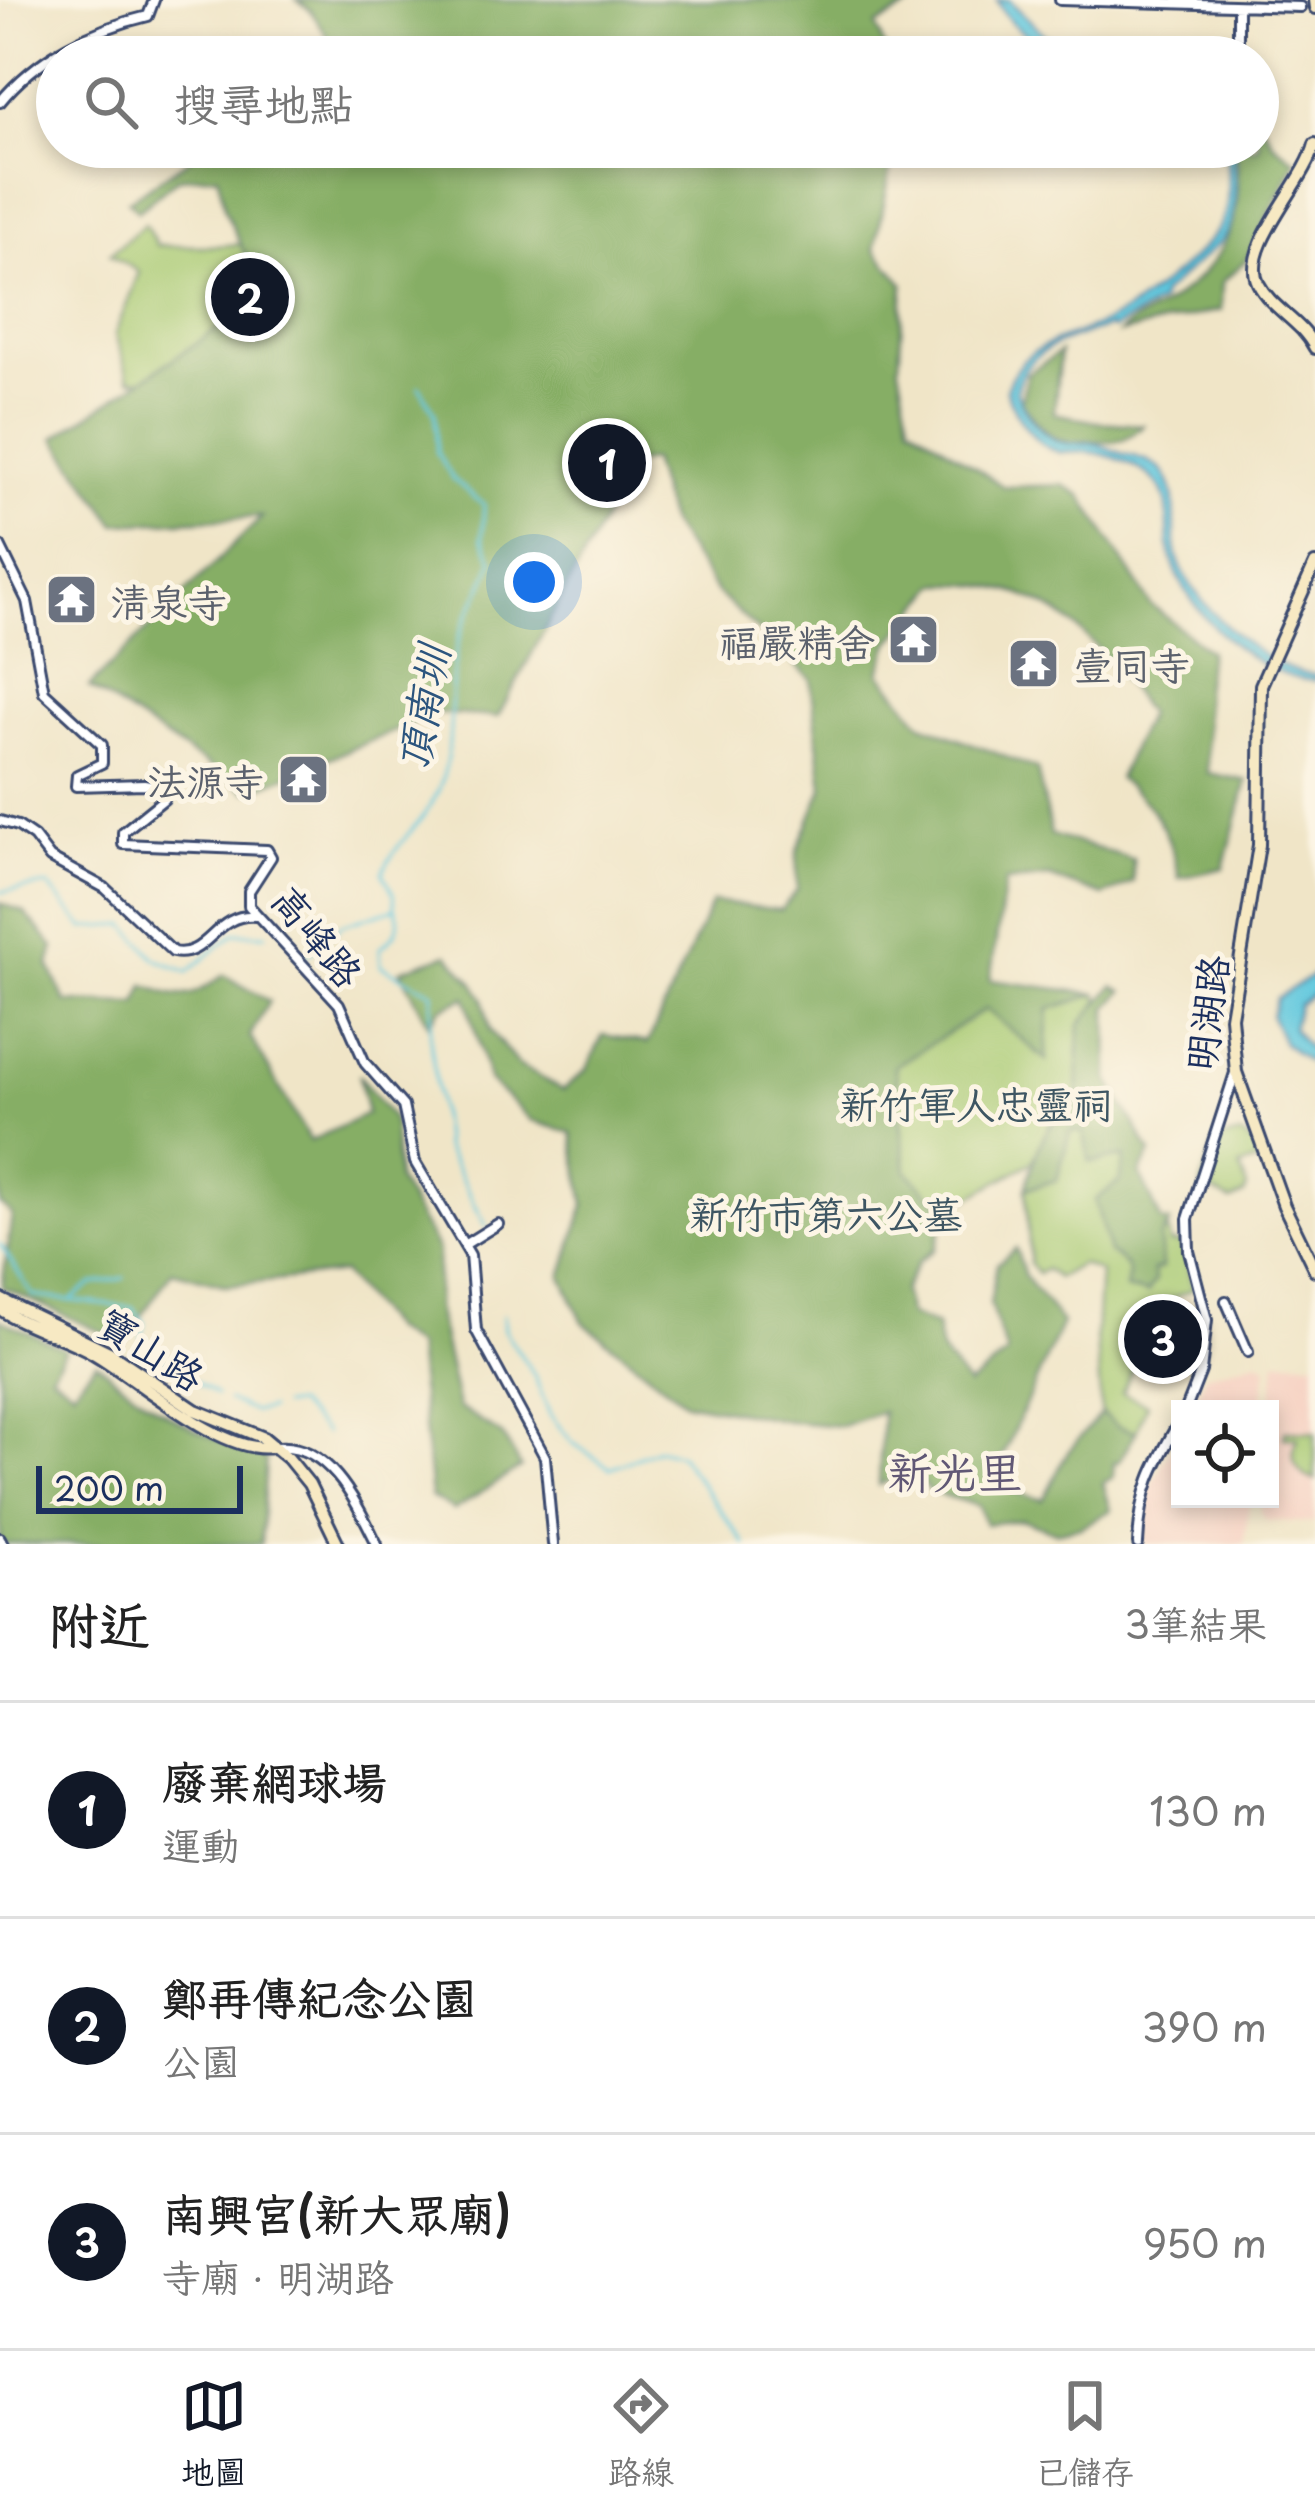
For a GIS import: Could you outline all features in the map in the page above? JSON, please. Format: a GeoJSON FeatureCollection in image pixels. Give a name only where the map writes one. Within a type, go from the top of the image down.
{"type":"FeatureCollection","features":[{"type":"Feature","properties":{"kind":"main road"},"geometry":{"type":"LineString","coordinates":[[1315,144],[1312,166],[1264,238],[1254,266],[1264,292],[1295,320],[1315,348]]}},
{"type":"Feature","properties":{"kind":"main road","name":"明湖路"},"geometry":{"type":"LineString","coordinates":[[1235,1072],[1233,992],[1258,845],[1261,685],[1315,564]]}},
{"type":"Feature","properties":{"kind":"main road"},"geometry":{"type":"LineString","coordinates":[[1235,1072],[1284,1206],[1315,1270]]}},
{"type":"Feature","properties":{"kind":"main road","name":"寶山路"},"geometry":{"type":"LineString","coordinates":[[0,1299],[109,1352],[195,1410],[265,1438],[309,1484],[338,1544]]}},
{"type":"Feature","properties":{"kind":"main road","name":"寶山路"},"geometry":{"type":"LineString","coordinates":[[0,1309],[87,1350],[194,1421],[260,1449],[272,1447]]}},
{"type":"Feature","properties":{"kind":"street"},"geometry":{"type":"LineString","coordinates":[[91,36],[148,16],[154,0]]}},
{"type":"Feature","properties":{"kind":"street"},"geometry":{"type":"LineString","coordinates":[[1060,0],[1300,7]]}},
{"type":"Feature","properties":{"kind":"street"},"geometry":{"type":"LineString","coordinates":[[1238,6],[1238,36]]}},
{"type":"Feature","properties":{"kind":"street"},"geometry":{"type":"LineString","coordinates":[[0,102],[21,76],[36,67]]}},
{"type":"Feature","properties":{"kind":"street","name":"高峰路"},"geometry":{"type":"LineString","coordinates":[[0,546],[26,601],[44,692],[105,752],[102,763],[77,775],[76,786],[151,784],[166,788],[164,799],[123,832],[127,846],[238,846],[267,850],[271,857],[247,899],[255,916],[339,1004],[365,1063],[403,1106],[415,1162],[470,1255],[476,1330],[545,1457],[553,1544]]}},
{"type":"Feature","properties":{"kind":"street"},"geometry":{"type":"LineString","coordinates":[[0,821],[18,826],[50,857],[105,888],[173,952],[194,951],[226,920],[239,914],[255,916]]}},
{"type":"Feature","properties":{"kind":"street","name":"明湖路"},"geometry":{"type":"LineString","coordinates":[[1190,1400],[1201,1371],[1207,1320],[1189,1251],[1188,1219],[1235,1072]]}},
{"type":"Feature","properties":{"kind":"street"},"geometry":{"type":"LineString","coordinates":[[464,1245],[498,1224]]}},
{"type":"Feature","properties":{"kind":"street"},"geometry":{"type":"LineString","coordinates":[[1226,1301],[1248,1352]]}},
{"type":"Feature","properties":{"kind":"street"},"geometry":{"type":"LineString","coordinates":[[1138,1544],[1139,1507],[1148,1475],[1171,1435]]}},
{"type":"Feature","properties":{"kind":"street"},"geometry":{"type":"LineString","coordinates":[[272,1447],[288,1446],[326,1465],[359,1505],[377,1544]]}},
{"type":"Feature","properties":{"kind":"shaded area"},"geometry":{"type":"Polygon","coordinates":[[[1258,1360],[1267,1366],[1263,1400],[1196,1400],[1205,1375],[1258,1360]]]}},
{"type":"Feature","properties":{"kind":"shaded area"},"geometry":{"type":"Polygon","coordinates":[[[1276,1360],[1315,1361],[1315,1523],[1266,1520],[1261,1513],[1261,1508],[1279,1508],[1279,1400],[1272,1400],[1276,1360]]]}},
{"type":"Feature","properties":{"kind":"shaded area"},"geometry":{"type":"Polygon","coordinates":[[[1171,1449],[1171,1508],[1249,1508],[1244,1544],[1144,1544],[1148,1492],[1171,1449]]]}},
{"type":"Feature","properties":{"kind":"green space"},"geometry":{"type":"Polygon","coordinates":[[[297,0],[922,0],[876,26],[880,36],[327,36],[297,0]]]}},
{"type":"Feature","properties":{"kind":"green space"},"geometry":{"type":"Polygon","coordinates":[[[1279,148],[1296,161],[1246,261],[1222,282],[1221,310],[1120,333],[1188,287],[1218,254],[1234,216],[1238,168],[1279,168],[1279,148]]]}},
{"type":"Feature","properties":{"kind":"green space","name":"新竹市第六公墓"},"geometry":{"type":"Polygon","coordinates":[[[176,168],[891,168],[875,249],[904,284],[899,367],[910,423],[1004,487],[1063,485],[1081,495],[1151,605],[1209,651],[1204,691],[1208,773],[1247,781],[1224,868],[1179,878],[1160,822],[1118,779],[1147,714],[1085,635],[1037,601],[1008,591],[938,584],[890,643],[880,672],[922,724],[1037,769],[1051,835],[1133,859],[1133,882],[1104,896],[1049,877],[1005,882],[990,980],[1097,994],[1049,1009],[1046,1060],[986,1009],[895,1066],[906,1170],[946,1211],[935,1249],[918,1262],[903,1291],[909,1315],[936,1326],[941,1351],[968,1386],[1007,1354],[990,1304],[997,1264],[1016,1248],[1025,1277],[1062,1323],[990,1485],[1043,1500],[1067,1453],[1101,1413],[1117,1426],[1136,1432],[1119,1462],[1114,1462],[1113,1477],[1103,1483],[1111,1510],[1081,1527],[1055,1532],[1023,1520],[985,1524],[979,1506],[929,1491],[911,1470],[879,1485],[882,1412],[841,1426],[685,1402],[583,1322],[562,1277],[585,1204],[572,1133],[532,1121],[489,1081],[466,997],[440,1009],[429,1024],[400,970],[448,954],[473,982],[483,998],[490,1030],[518,1065],[563,1090],[587,1069],[603,1035],[648,1043],[712,902],[781,910],[797,890],[797,851],[823,788],[811,679],[717,593],[669,522],[651,460],[633,464],[498,717],[437,713],[248,792],[89,687],[262,517],[116,524],[55,438],[265,297],[225,211],[218,175],[178,178],[138,211],[128,201],[176,168]]]}},
{"type":"Feature","properties":{"kind":"green space"},"geometry":{"type":"Polygon","coordinates":[[[145,224],[157,246],[356,235],[307,393],[129,379],[115,334],[139,272],[110,254],[145,224]]]}},
{"type":"Feature","properties":{"kind":"green space"},"geometry":{"type":"Polygon","coordinates":[[[1060,352],[1054,413],[1143,425],[1126,438],[1107,442],[1066,442],[1044,430],[1021,402],[1027,374],[1060,352]]]}},
{"type":"Feature","properties":{"kind":"green space"},"geometry":{"type":"Polygon","coordinates":[[[0,903],[24,912],[54,947],[49,965],[66,1002],[137,1004],[145,985],[186,995],[224,975],[269,1001],[250,1036],[310,1141],[367,1114],[359,1075],[393,1119],[397,1180],[438,1250],[436,1307],[458,1407],[503,1436],[521,1467],[454,1510],[431,1497],[416,1347],[391,1330],[342,1273],[227,1286],[172,1271],[124,1342],[2,1287],[12,1215],[0,1204],[0,903]]]}},
{"type":"Feature","properties":{"kind":"green space"},"geometry":{"type":"Polygon","coordinates":[[[1113,986],[1123,991],[1108,1008],[1109,1080],[1151,1153],[1140,1174],[1161,1221],[1170,1223],[1160,1237],[1162,1268],[1153,1270],[1155,1281],[1147,1293],[1126,1289],[1128,1271],[1109,1253],[1095,1200],[1120,1181],[1125,1157],[1090,1162],[1083,1132],[1070,1131],[1057,1180],[1026,1189],[1043,1138],[1077,1100],[1080,1025],[1113,986]]]}},
{"type":"Feature","properties":{"kind":"green space","name":"新竹軍人忠靈祠"},"geometry":{"type":"Polygon","coordinates":[[[1097,994],[1100,1002],[1080,1025],[1077,1100],[1055,1114],[1032,1162],[946,1211],[935,1249],[918,1262],[903,1291],[906,1170],[895,1065],[986,1009],[1048,1009],[1097,994]]]}},
{"type":"Feature","properties":{"kind":"green space"},"geometry":{"type":"Polygon","coordinates":[[[1070,1131],[1083,1131],[1126,1156],[1126,1289],[1148,1293],[1155,1281],[1153,1270],[1162,1267],[1160,1237],[1168,1229],[1170,1243],[1182,1243],[1193,1289],[1146,1310],[1130,1341],[1142,1348],[1122,1393],[1147,1404],[1136,1432],[1117,1426],[1101,1413],[1096,1336],[1100,1272],[1081,1264],[1057,1278],[1045,1269],[1038,1274],[1030,1265],[1026,1189],[1057,1180],[1070,1131]]]}},
{"type":"Feature","properties":{"kind":"green space"},"geometry":{"type":"Polygon","coordinates":[[[1241,1135],[1255,1145],[1261,1161],[1240,1167],[1247,1188],[1231,1201],[1201,1185],[1214,1141],[1241,1135]]]}},
{"type":"Feature","properties":{"kind":"green space"},"geometry":{"type":"Polygon","coordinates":[[[0,1319],[65,1349],[51,1374],[73,1390],[96,1362],[176,1419],[266,1458],[261,1544],[0,1544],[0,1319]]]}},
{"type":"Feature","properties":{"kind":"green space"},"geometry":{"type":"Polygon","coordinates":[[[1285,1431],[1315,1432],[1315,1480],[1298,1469],[1294,1452],[1298,1439],[1284,1437],[1285,1431]]]}},
{"type":"Feature","properties":{"kind":"water"},"geometry":{"type":"Polygon","coordinates":[[[997,0],[1009,0],[1048,36],[1028,36],[997,0]]]}},
{"type":"Feature","properties":{"kind":"water"},"geometry":{"type":"Polygon","coordinates":[[[1227,168],[1234,168],[1235,196],[1227,231],[1162,294],[1160,302],[1113,329],[1052,346],[1030,363],[1016,390],[1034,423],[1055,440],[1097,444],[1161,470],[1173,497],[1176,550],[1194,589],[1252,647],[1274,662],[1315,675],[1315,681],[1269,668],[1206,618],[1177,574],[1170,552],[1167,505],[1155,481],[1114,458],[1050,449],[1026,427],[1006,390],[1014,373],[1035,351],[1122,313],[1172,277],[1215,234],[1225,213],[1227,168]]]}},
{"type":"Feature","properties":{"kind":"water"},"geometry":{"type":"Polygon","coordinates":[[[1315,974],[1315,993],[1298,1005],[1292,1028],[1315,1056],[1315,1067],[1283,1043],[1271,1016],[1277,998],[1315,974]]]}},
{"type":"Feature","properties":{"kind":"waterway","name":"頂南圳"},"geometry":{"type":"LineString","coordinates":[[395,908],[383,873],[440,786],[448,751],[457,646],[493,560],[482,538],[484,505],[453,479],[437,453],[435,413],[419,386]]}},
{"type":"Feature","properties":{"kind":"waterway"},"geometry":{"type":"LineString","coordinates":[[0,892],[48,885],[84,928],[126,925],[156,959],[188,972],[235,933],[266,934]]}},
{"type":"Feature","properties":{"kind":"waterway"},"geometry":{"type":"LineString","coordinates":[[293,947],[308,955],[342,925],[395,908],[398,925],[380,948],[381,966],[433,992],[430,1038],[444,1146],[486,1226]]}},
{"type":"Feature","properties":{"kind":"waterway"},"geometry":{"type":"LineString","coordinates":[[0,1244],[33,1296],[133,1308],[145,1323],[141,1339],[216,1395]]}},
{"type":"Feature","properties":{"kind":"waterway"},"geometry":{"type":"LineString","coordinates":[[72,1299],[92,1284],[125,1278]]}},
{"type":"Feature","properties":{"kind":"waterway"},"geometry":{"type":"LineString","coordinates":[[503,1315],[504,1330],[534,1375],[550,1415],[573,1443],[610,1468],[658,1449],[680,1455],[745,1544]]}},
{"type":"Feature","properties":{"kind":"waterway"},"geometry":{"type":"LineString","coordinates":[[228,1400],[253,1412],[269,1409]]}},
{"type":"Feature","properties":{"kind":"waterway"},"geometry":{"type":"LineString","coordinates":[[282,1406],[296,1404],[325,1433]]}},
{"type":"Feature","properties":{"kind":"place","name":"鄭再傳紀念公園"},"geometry":{"type":"Point","coordinates":[250,297]}},
{"type":"Feature","properties":{"kind":"place","name":"廢棄網球場"},"geometry":{"type":"Point","coordinates":[607,463]}},
{"type":"Feature","properties":{"kind":"place","name":"清泉寺"},"geometry":{"type":"Point","coordinates":[71,600]}},
{"type":"Feature","properties":{"kind":"place","name":"福嚴精舍"},"geometry":{"type":"Point","coordinates":[914,640]}},
{"type":"Feature","properties":{"kind":"place","name":"壹同寺"},"geometry":{"type":"Point","coordinates":[1034,663]}},
{"type":"Feature","properties":{"kind":"place","name":"法源寺"},"geometry":{"type":"Point","coordinates":[303,779]}},
{"type":"Feature","properties":{"kind":"place","name":"南興宮(新大眾廟)"},"geometry":{"type":"Point","coordinates":[1163,1339]}},
{"type":"Feature","properties":{"kind":"district","name":"新光里"},"geometry":{"type":"Point","coordinates":[955,1470]}}]}
